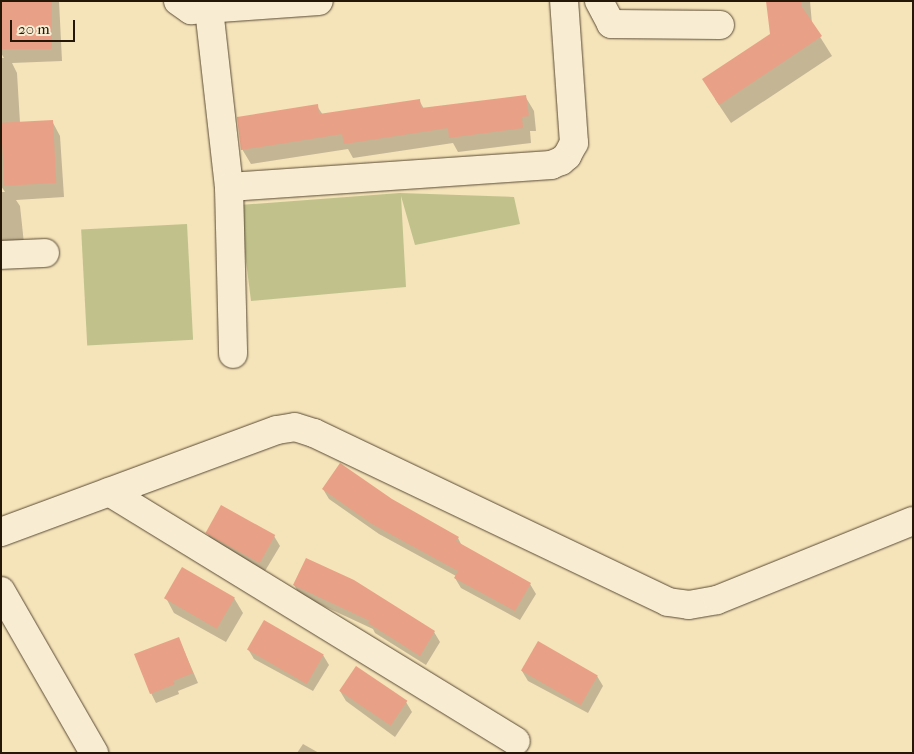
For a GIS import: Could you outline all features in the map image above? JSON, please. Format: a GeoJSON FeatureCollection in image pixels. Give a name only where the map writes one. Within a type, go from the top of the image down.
{"type":"FeatureCollection","features":[{"type":"Feature","properties":{"kind":"street"},"geometry":{"type":"LineString","coordinates":[[178,1],[191,10],[319,1]]}},
{"type":"Feature","properties":{"kind":"street"},"geometry":{"type":"LineString","coordinates":[[228,187],[551,165],[561,162],[567,156],[574,143],[564,1]]}},
{"type":"Feature","properties":{"kind":"street"},"geometry":{"type":"LineString","coordinates":[[599,1],[611,24],[720,25]]}},
{"type":"Feature","properties":{"kind":"street"},"geometry":{"type":"LineString","coordinates":[[209,9],[228,187],[233,354]]}},
{"type":"Feature","properties":{"kind":"street"},"geometry":{"type":"LineString","coordinates":[[1,256],[45,253]]}},
{"type":"Feature","properties":{"kind":"street"},"geometry":{"type":"LineString","coordinates":[[1,532],[277,430],[295,427],[314,433],[668,602],[688,605],[717,600],[913,521]]}},
{"type":"Feature","properties":{"kind":"street"},"geometry":{"type":"LineString","coordinates":[[109,492],[516,741]]}},
{"type":"Feature","properties":{"kind":"street"},"geometry":{"type":"LineString","coordinates":[[1,591],[94,753]]}},
{"type":"Feature","properties":{"kind":"green space"},"geometry":{"type":"Polygon","coordinates":[[[400,193],[514,197],[520,224],[415,245],[401,196],[406,287],[251,301],[239,205],[400,193]]]}},
{"type":"Feature","properties":{"kind":"green space"},"geometry":{"type":"Polygon","coordinates":[[[187,224],[193,340],[87,345],[81,230],[187,224]]]}},
{"type":"Feature","properties":{"kind":"building"},"geometry":{"type":"Polygon","coordinates":[[[1,1],[52,1],[52,49],[1,49],[1,1]]]}},
{"type":"Feature","properties":{"kind":"building"},"geometry":{"type":"Polygon","coordinates":[[[766,1],[801,1],[802,7],[822,36],[719,105],[702,79],[770,34],[766,1]]]}},
{"type":"Feature","properties":{"kind":"building"},"geometry":{"type":"Polygon","coordinates":[[[526,95],[529,116],[522,117],[523,128],[449,138],[448,128],[344,144],[342,134],[241,150],[237,117],[318,104],[319,114],[420,99],[421,108],[526,95]]]}},
{"type":"Feature","properties":{"kind":"building"},"geometry":{"type":"Polygon","coordinates":[[[53,120],[56,183],[4,186],[1,123],[53,120]]]}},
{"type":"Feature","properties":{"kind":"building"},"geometry":{"type":"Polygon","coordinates":[[[340,463],[392,499],[459,537],[456,541],[531,583],[515,611],[454,578],[458,571],[372,524],[322,489],[340,463]]]}},
{"type":"Feature","properties":{"kind":"building"},"geometry":{"type":"Polygon","coordinates":[[[221,505],[275,535],[260,563],[205,533],[221,505]]]}},
{"type":"Feature","properties":{"kind":"building"},"geometry":{"type":"Polygon","coordinates":[[[306,558],[354,580],[435,631],[420,656],[368,623],[370,621],[293,585],[306,558]]]}},
{"type":"Feature","properties":{"kind":"building"},"geometry":{"type":"Polygon","coordinates":[[[182,567],[235,598],[217,629],[164,598],[182,567]]]}},
{"type":"Feature","properties":{"kind":"building"},"geometry":{"type":"Polygon","coordinates":[[[264,620],[324,654],[307,684],[247,649],[264,620]]]}},
{"type":"Feature","properties":{"kind":"building"},"geometry":{"type":"Polygon","coordinates":[[[179,637],[193,673],[173,681],[175,684],[150,694],[134,654],[179,637]]]}},
{"type":"Feature","properties":{"kind":"building"},"geometry":{"type":"Polygon","coordinates":[[[538,641],[598,676],[581,705],[521,670],[538,641]]]}},
{"type":"Feature","properties":{"kind":"building"},"geometry":{"type":"Polygon","coordinates":[[[356,666],[407,701],[391,726],[339,691],[356,666]]]}}]}
